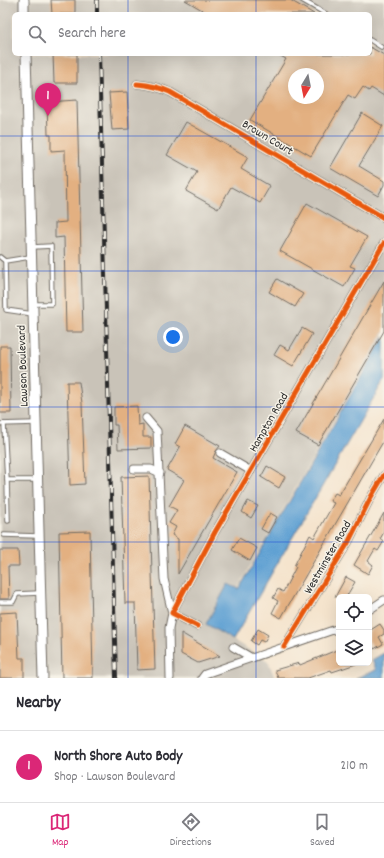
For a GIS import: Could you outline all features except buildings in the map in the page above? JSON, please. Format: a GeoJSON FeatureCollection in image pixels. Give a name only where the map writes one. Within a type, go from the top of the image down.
{"type":"FeatureCollection","features":[{"type":"Feature","properties":{"kind":"main road"},"geometry":{"type":"LineString","coordinates":[[24,0],[24,12]]}},
{"type":"Feature","properties":{"kind":"main road","name":"Lawson Boulevard"},"geometry":{"type":"LineString","coordinates":[[26,56],[43,678]]}},
{"type":"Feature","properties":{"kind":"street","name":"Brown Court"},"geometry":{"type":"LineString","coordinates":[[137,84],[151,85],[170,92],[384,218]]}},
{"type":"Feature","properties":{"kind":"street","name":"Hampton Road"},"geometry":{"type":"LineString","coordinates":[[172,612],[215,532],[384,243]]}},
{"type":"Feature","properties":{"kind":"street"},"geometry":{"type":"LineString","coordinates":[[146,418],[158,431],[164,579],[172,612],[169,628],[170,678]]}},
{"type":"Feature","properties":{"kind":"street"},"geometry":{"type":"LineString","coordinates":[[220,452],[251,471]]}},
{"type":"Feature","properties":{"kind":"street"},"geometry":{"type":"LineString","coordinates":[[134,469],[151,469],[160,473]]}},
{"type":"Feature","properties":{"kind":"street","name":"Westminster Road"},"geometry":{"type":"LineString","coordinates":[[284,647],[348,543],[384,475]]}},
{"type":"Feature","properties":{"kind":"street"},"geometry":{"type":"LineString","coordinates":[[372,608],[384,600]]}},
{"type":"Feature","properties":{"kind":"street"},"geometry":{"type":"LineString","coordinates":[[172,612],[197,626]]}},
{"type":"Feature","properties":{"kind":"street"},"geometry":{"type":"LineString","coordinates":[[202,678],[205,674],[336,629]]}},
{"type":"Feature","properties":{"kind":"street"},"geometry":{"type":"LineString","coordinates":[[233,647],[252,658]]}},
{"type":"Feature","properties":{"kind":"lane"},"geometry":{"type":"LineString","coordinates":[[302,0],[323,12]]}},
{"type":"Feature","properties":{"kind":"lane"},"geometry":{"type":"LineString","coordinates":[[372,41],[381,47]]}},
{"type":"Feature","properties":{"kind":"lane"},"geometry":{"type":"LineString","coordinates":[[31,247],[51,246],[52,304],[33,304]]}},
{"type":"Feature","properties":{"kind":"lane"},"geometry":{"type":"LineString","coordinates":[[0,257],[5,261],[31,256]]}},
{"type":"Feature","properties":{"kind":"lane"},"geometry":{"type":"LineString","coordinates":[[5,261],[6,310],[33,314]]}},
{"type":"Feature","properties":{"kind":"lane"},"geometry":{"type":"LineString","coordinates":[[8,521],[7,480],[2,424],[36,423]]}},
{"type":"Feature","properties":{"kind":"lane"},"geometry":{"type":"LineString","coordinates":[[7,480],[38,480]]}},
{"type":"Feature","properties":{"kind":"lane"},"geometry":{"type":"LineString","coordinates":[[4,535],[39,536]]}},
{"type":"Feature","properties":{"kind":"lane"},"geometry":{"type":"LineString","coordinates":[[0,602],[13,602],[17,594],[40,593]]}},
{"type":"Feature","properties":{"kind":"shaded area"},"geometry":{"type":"Polygon","coordinates":[[[0,0],[384,0],[384,334],[238,588],[228,583],[206,624],[268,661],[275,678],[0,678],[0,0]]]}},
{"type":"Feature","properties":{"kind":"water"},"geometry":{"type":"Polygon","coordinates":[[[384,337],[384,380],[233,640],[206,624],[228,584],[239,589],[384,337]]]}},
{"type":"Feature","properties":{"kind":"water"},"geometry":{"type":"Polygon","coordinates":[[[384,653],[384,678],[356,678],[376,670],[372,660],[384,653]]]}},
{"type":"Feature","properties":{"kind":"railway"},"geometry":{"type":"LineString","coordinates":[[97,0],[97,12]]}},
{"type":"Feature","properties":{"kind":"railway"},"geometry":{"type":"LineString","coordinates":[[99,56],[116,678]]}},
{"type":"Feature","properties":{"kind":"cycle path"},"geometry":{"type":"LineString","coordinates":[[137,84],[154,86],[170,92],[384,218]]}},
{"type":"Feature","properties":{"kind":"cycle path"},"geometry":{"type":"LineString","coordinates":[[197,626],[172,613],[215,532],[384,243]]}},
{"type":"Feature","properties":{"kind":"cycle path"},"geometry":{"type":"LineString","coordinates":[[284,647],[348,543],[384,475]]}},
{"type":"Feature","properties":{"kind":"place","name":"North Shore Auto Body"},"geometry":{"type":"Point","coordinates":[48,116]}}]}
